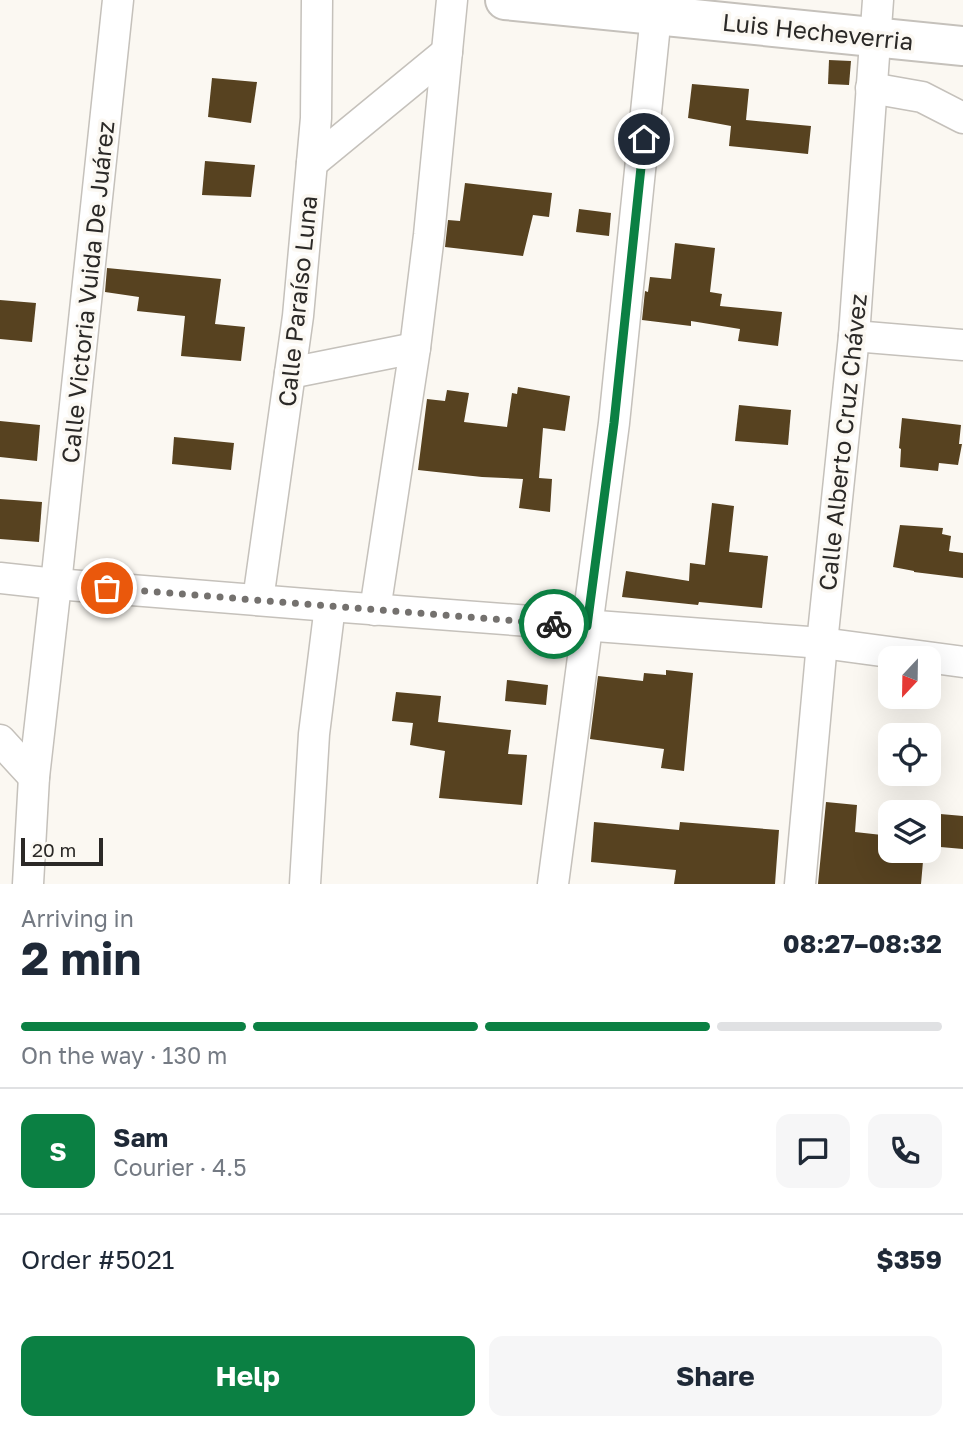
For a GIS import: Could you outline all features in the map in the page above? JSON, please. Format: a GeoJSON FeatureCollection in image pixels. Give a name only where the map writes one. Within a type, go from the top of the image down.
{"type":"FeatureCollection","features":[{"type":"Feature","properties":{"kind":"street","name":"Calle Victoria Vuida De Juárez"},"geometry":{"type":"LineString","coordinates":[[28,884],[34,777],[118,0]]}},
{"type":"Feature","properties":{"kind":"street","name":"Calle Paraíso Luna"},"geometry":{"type":"LineString","coordinates":[[258,600],[298,316],[316,118],[317,0]]}},
{"type":"Feature","properties":{"kind":"street"},"geometry":{"type":"LineString","coordinates":[[375,610],[415,348],[452,0]]}},
{"type":"Feature","properties":{"kind":"street","name":"Luis Hecheverria"},"geometry":{"type":"LineString","coordinates":[[505,0],[644,10],[876,18],[963,46]]}},
{"type":"Feature","properties":{"kind":"street"},"geometry":{"type":"LineString","coordinates":[[553,884],[614,423],[644,10]]}},
{"type":"Feature","properties":{"kind":"street","name":"Calle Alberto Cruz Chávez"},"geometry":{"type":"LineString","coordinates":[[800,884],[854,336],[876,18]]}},
{"type":"Feature","properties":{"kind":"street"},"geometry":{"type":"LineString","coordinates":[[312,163],[447,51]]}},
{"type":"Feature","properties":{"kind":"street"},"geometry":{"type":"LineString","coordinates":[[871,88],[922,97],[963,118]]}},
{"type":"Feature","properties":{"kind":"street"},"geometry":{"type":"LineString","coordinates":[[854,336],[963,345]]}},
{"type":"Feature","properties":{"kind":"street"},"geometry":{"type":"LineString","coordinates":[[290,373],[415,348]]}},
{"type":"Feature","properties":{"kind":"street"},"geometry":{"type":"LineString","coordinates":[[0,578],[375,610],[822,643],[963,662]]}},
{"type":"Feature","properties":{"kind":"street"},"geometry":{"type":"LineString","coordinates":[[305,884],[314,734],[330,606]]}},
{"type":"Feature","properties":{"kind":"street"},"geometry":{"type":"LineString","coordinates":[[0,740],[34,777]]}},
{"type":"Feature","properties":{"kind":"building"},"geometry":{"type":"Polygon","coordinates":[[[829,60],[851,61],[849,85],[828,84],[829,60]]]}},
{"type":"Feature","properties":{"kind":"building"},"geometry":{"type":"Polygon","coordinates":[[[212,78],[257,82],[251,123],[208,117],[212,78]]]}},
{"type":"Feature","properties":{"kind":"building"},"geometry":{"type":"Polygon","coordinates":[[[692,84],[749,89],[746,120],[811,126],[808,154],[729,146],[731,126],[688,118],[692,84]]]}},
{"type":"Feature","properties":{"kind":"building"},"geometry":{"type":"Polygon","coordinates":[[[205,161],[255,165],[251,197],[202,195],[205,161]]]}},
{"type":"Feature","properties":{"kind":"building"},"geometry":{"type":"Polygon","coordinates":[[[465,183],[552,193],[549,217],[533,215],[523,256],[445,247],[448,220],[460,221],[465,183]]]}},
{"type":"Feature","properties":{"kind":"building"},"geometry":{"type":"Polygon","coordinates":[[[579,209],[611,213],[609,236],[576,232],[579,209]]]}},
{"type":"Feature","properties":{"kind":"building"},"geometry":{"type":"Polygon","coordinates":[[[675,243],[715,248],[710,292],[722,294],[720,306],[782,312],[778,346],[738,341],[740,329],[691,321],[691,326],[642,320],[645,291],[648,292],[650,277],[671,279],[675,243]]]}},
{"type":"Feature","properties":{"kind":"building"},"geometry":{"type":"Polygon","coordinates":[[[107,268],[221,279],[215,324],[245,327],[241,361],[181,356],[185,316],[137,311],[139,297],[105,292],[107,268]]]}},
{"type":"Feature","properties":{"kind":"building"},"geometry":{"type":"Polygon","coordinates":[[[0,300],[36,303],[32,342],[0,339],[0,300]]]}},
{"type":"Feature","properties":{"kind":"building"},"geometry":{"type":"Polygon","coordinates":[[[518,387],[570,396],[565,431],[543,428],[539,478],[552,479],[550,512],[519,508],[523,479],[418,470],[427,399],[445,401],[447,390],[469,393],[464,422],[507,427],[512,393],[517,394],[518,387]]]}},
{"type":"Feature","properties":{"kind":"building"},"geometry":{"type":"Polygon","coordinates":[[[739,405],[791,410],[788,445],[735,441],[739,405]]]}},
{"type":"Feature","properties":{"kind":"building"},"geometry":{"type":"Polygon","coordinates":[[[902,418],[961,425],[959,444],[962,444],[958,465],[939,463],[938,471],[900,467],[902,418]]]}},
{"type":"Feature","properties":{"kind":"building"},"geometry":{"type":"Polygon","coordinates":[[[0,421],[40,425],[37,461],[0,457],[0,421]]]}},
{"type":"Feature","properties":{"kind":"building"},"geometry":{"type":"Polygon","coordinates":[[[174,437],[234,443],[231,470],[172,464],[174,437]]]}},
{"type":"Feature","properties":{"kind":"building"},"geometry":{"type":"Polygon","coordinates":[[[0,499],[42,502],[39,542],[0,539],[0,499]]]}},
{"type":"Feature","properties":{"kind":"building"},"geometry":{"type":"Polygon","coordinates":[[[712,503],[734,506],[729,552],[768,556],[762,608],[622,597],[626,571],[689,581],[690,563],[705,565],[712,503]]]}},
{"type":"Feature","properties":{"kind":"building"},"geometry":{"type":"Polygon","coordinates":[[[900,525],[943,528],[942,534],[951,536],[949,551],[963,553],[963,578],[893,567],[900,525]]]}},
{"type":"Feature","properties":{"kind":"building"},"geometry":{"type":"Polygon","coordinates":[[[666,670],[693,673],[684,771],[661,768],[664,749],[590,739],[598,676],[643,681],[644,673],[666,675],[666,670]]]}},
{"type":"Feature","properties":{"kind":"building"},"geometry":{"type":"Polygon","coordinates":[[[507,680],[548,685],[546,705],[505,701],[507,680]]]}},
{"type":"Feature","properties":{"kind":"building"},"geometry":{"type":"Polygon","coordinates":[[[396,692],[441,696],[438,722],[511,730],[508,754],[527,755],[522,805],[439,798],[445,751],[410,745],[413,723],[392,721],[396,692]]]}},
{"type":"Feature","properties":{"kind":"building"},"geometry":{"type":"Polygon","coordinates":[[[826,802],[857,805],[855,832],[878,835],[878,863],[923,863],[921,884],[818,884],[826,802]]]}},
{"type":"Feature","properties":{"kind":"building"},"geometry":{"type":"Polygon","coordinates":[[[941,814],[963,816],[963,849],[941,847],[941,814]]]}},
{"type":"Feature","properties":{"kind":"building"},"geometry":{"type":"Polygon","coordinates":[[[594,822],[679,830],[680,822],[779,830],[775,884],[674,884],[676,870],[591,862],[594,822]]]}},
{"type":"Feature","properties":{"kind":"way so far"},"geometry":{"type":"LineString","coordinates":[[107,588],[554,624]]}},
{"type":"Feature","properties":{"kind":"route"},"geometry":{"type":"LineString","coordinates":[[554,624],[587,626],[614,423],[644,139]]}}]}
